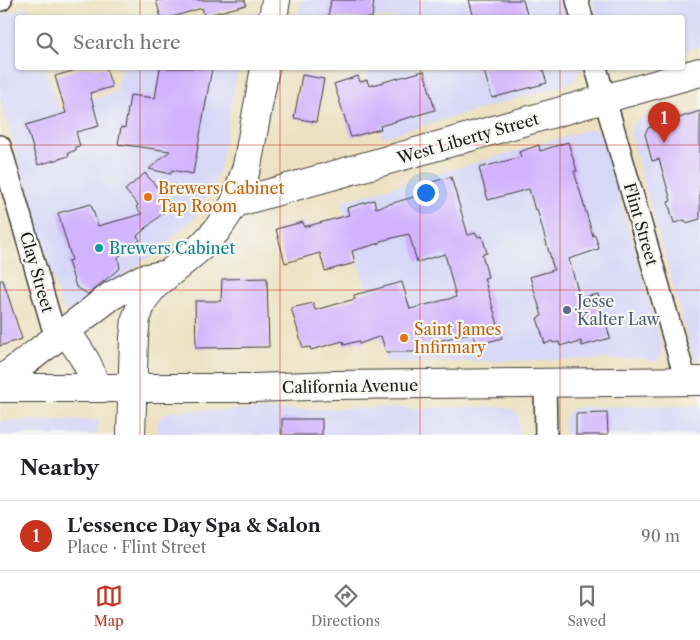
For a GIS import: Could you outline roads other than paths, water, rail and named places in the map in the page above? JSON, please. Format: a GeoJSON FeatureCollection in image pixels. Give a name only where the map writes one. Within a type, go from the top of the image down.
{"type":"FeatureCollection","features":[{"type":"Feature","properties":{"kind":"main road"},"geometry":{"type":"LineString","coordinates":[[274,15],[276,0]]}},
{"type":"Feature","properties":{"kind":"main road"},"geometry":{"type":"LineString","coordinates":[[131,435],[136,318],[143,300],[154,286],[202,246],[236,203],[247,166],[265,70]]}},
{"type":"Feature","properties":{"kind":"main road","name":"West Liberty Street"},"geometry":{"type":"LineString","coordinates":[[236,203],[700,72]]}},
{"type":"Feature","properties":{"kind":"main road"},"geometry":{"type":"LineString","coordinates":[[0,381],[111,296],[142,279],[168,274]]}},
{"type":"Feature","properties":{"kind":"main road"},"geometry":{"type":"LineString","coordinates":[[66,331],[89,366],[94,376],[95,388]]}},
{"type":"Feature","properties":{"kind":"main road","name":"California Avenue"},"geometry":{"type":"LineString","coordinates":[[0,388],[254,388],[693,381]]}},
{"type":"Feature","properties":{"kind":"street"},"geometry":{"type":"LineString","coordinates":[[577,0],[581,15]]}},
{"type":"Feature","properties":{"kind":"street","name":"Flint Street"},"geometry":{"type":"LineString","coordinates":[[597,70],[693,381]]}},
{"type":"Feature","properties":{"kind":"street","name":"Clay Street"},"geometry":{"type":"LineString","coordinates":[[0,146],[52,325],[57,330],[66,331]]}},
{"type":"Feature","properties":{"kind":"street"},"geometry":{"type":"LineString","coordinates":[[545,382],[546,435]]}},
{"type":"Feature","properties":{"kind":"place","name":"L'essence Day Spa & Salon"},"geometry":{"type":"Point","coordinates":[664,143]}},
{"type":"Feature","properties":{"kind":"place","name":"Brewers Cabinet Tap Room"},"geometry":{"type":"Point","coordinates":[148,197]}},
{"type":"Feature","properties":{"kind":"place","name":"Brewers Cabinet"},"geometry":{"type":"Point","coordinates":[99,248]}},
{"type":"Feature","properties":{"kind":"place","name":"Jesse Kalter Law"},"geometry":{"type":"Point","coordinates":[567,310]}},
{"type":"Feature","properties":{"kind":"place","name":"Saint James Infirmary"},"geometry":{"type":"Point","coordinates":[404,338]}}]}
